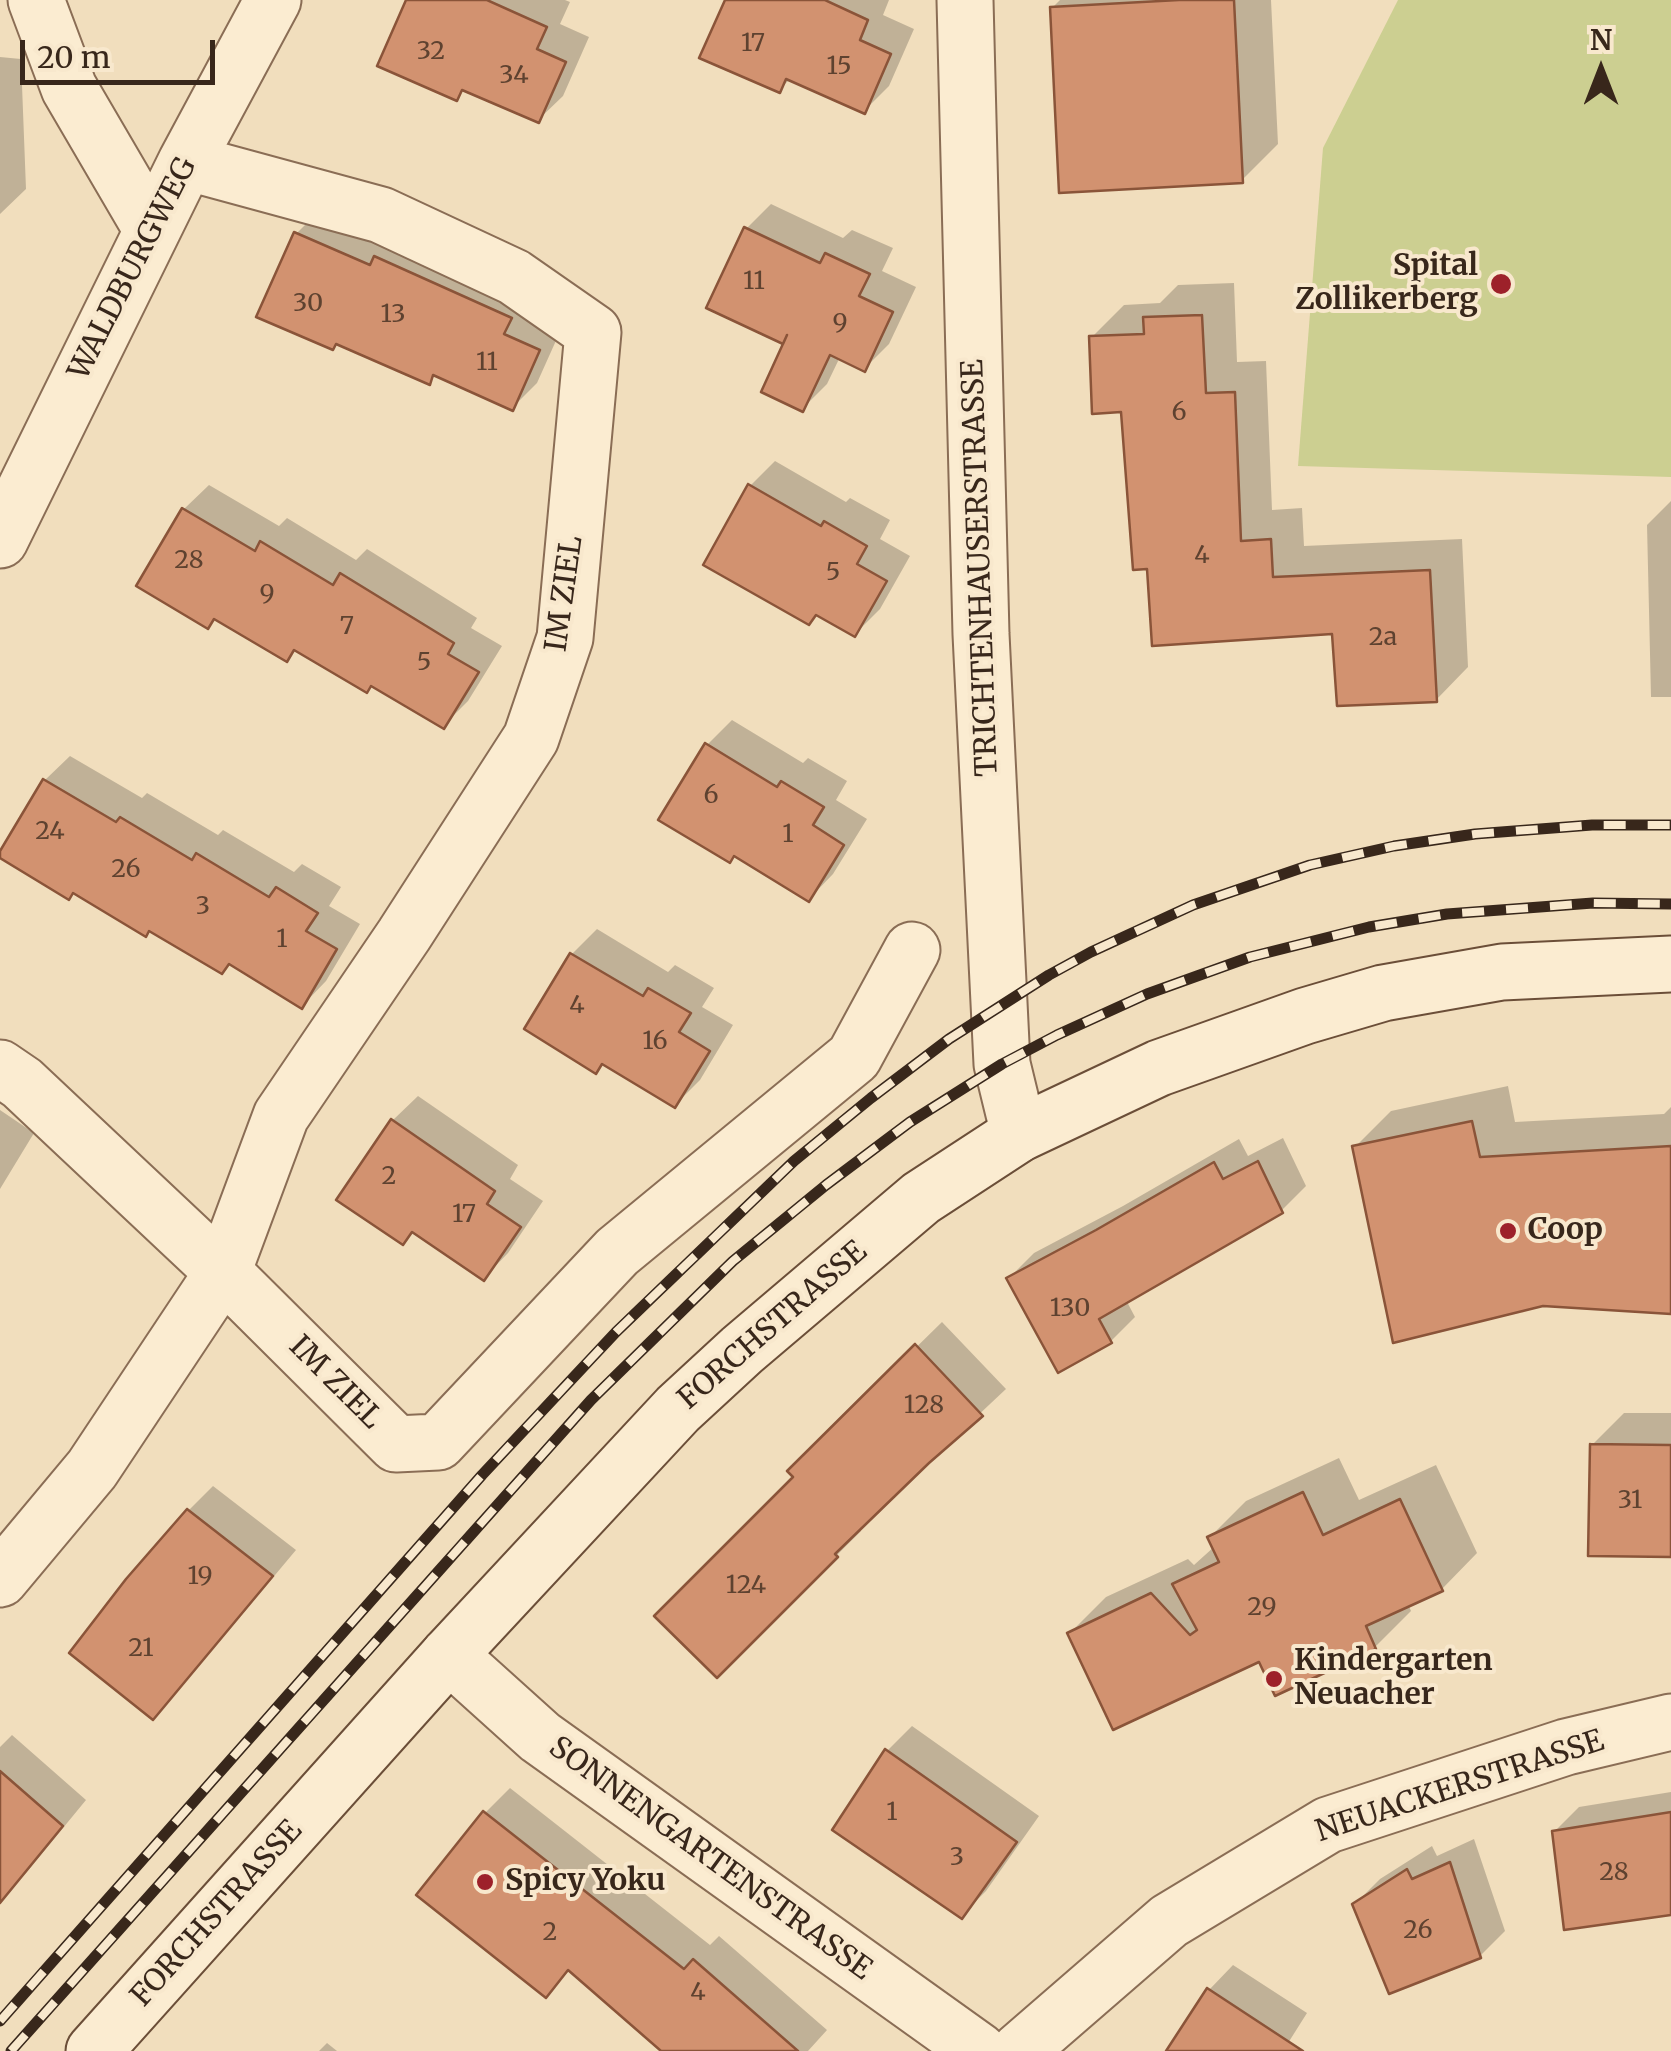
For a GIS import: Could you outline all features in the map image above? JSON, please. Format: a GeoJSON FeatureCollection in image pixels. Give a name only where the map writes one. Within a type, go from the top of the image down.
{"type":"FeatureCollection","features":[{"type":"Feature","properties":{"kind":"street"},"geometry":{"type":"LineString","coordinates":[[36,0],[68,88],[152,230]]}},
{"type":"Feature","properties":{"kind":"street","name":"WALDBURGWEG"},"geometry":{"type":"LineString","coordinates":[[0,540],[186,162],[272,0]]}},
{"type":"Feature","properties":{"kind":"street","name":"TRICHTENHAUSERSTRASSE"},"geometry":{"type":"LineString","coordinates":[[965,0],[982,652],[1002,1064],[1019,1134]]}},
{"type":"Feature","properties":{"kind":"street","name":"IM ZIEL"},"geometry":{"type":"LineString","coordinates":[[0,1579],[92,1469],[224,1272],[281,1116],[531,738],[565,638],[592,332],[514,277],[381,215],[186,162]]}},
{"type":"Feature","properties":{"kind":"street","name":"IM ZIEL"},"geometry":{"type":"LineString","coordinates":[[0,1068],[22,1083],[224,1272],[396,1444],[438,1442],[618,1252],[854,1057],[912,950]]}},
{"type":"Feature","properties":{"kind":"street","name":"FORCHSTRASSE"},"geometry":{"type":"LineString","coordinates":[[94,2051],[678,1409],[920,1198],[1019,1134],[1159,1068],[1305,1016],[1383,992],[1502,972],[1671,964]]}},
{"type":"Feature","properties":{"kind":"street","name":"SONNENGARTENSTRASSE"},"geometry":{"type":"LineString","coordinates":[[450,1656],[540,1738],[979,2051]]}},
{"type":"Feature","properties":{"kind":"street","name":"NEUACKERSTRASSE"},"geometry":{"type":"LineString","coordinates":[[1019,2051],[1169,1921],[1328,1825],[1566,1747],[1671,1722]]}},
{"type":"Feature","properties":{"kind":"green space","name":"Spital Zollikerberg"},"geometry":{"type":"Polygon","coordinates":[[[1398,0],[1671,0],[1671,477],[1298,466],[1323,148],[1398,0]]]}},
{"type":"Feature","properties":{"kind":"building"},"geometry":{"type":"Polygon","coordinates":[[[406,0],[487,0],[547,27],[537,49],[566,62],[539,123],[462,90],[457,101],[377,66],[406,0]]]}},
{"type":"Feature","properties":{"kind":"building"},"geometry":{"type":"Polygon","coordinates":[[[725,0],[825,0],[868,20],[860,40],[891,54],[865,114],[786,79],[780,93],[699,58],[725,0]]]}},
{"type":"Feature","properties":{"kind":"building"},"geometry":{"type":"Polygon","coordinates":[[[1234,0],[1243,183],[1059,193],[1050,7],[1234,0]]]}},
{"type":"Feature","properties":{"kind":"building"},"geometry":{"type":"Polygon","coordinates":[[[744,227],[820,263],[825,253],[870,274],[859,296],[893,312],[865,372],[830,355],[803,412],[761,392],[783,344],[706,308],[744,227]]]}},
{"type":"Feature","properties":{"kind":"building"},"geometry":{"type":"Polygon","coordinates":[[[294,232],[370,265],[374,256],[512,318],[504,334],[540,350],[513,411],[433,375],[430,385],[336,344],[333,350],[256,317],[294,232]]]}},
{"type":"Feature","properties":{"kind":"building"},"geometry":{"type":"Polygon","coordinates":[[[1202,315],[1206,393],[1235,392],[1241,541],[1271,539],[1273,577],[1430,570],[1437,702],[1337,706],[1332,634],[1152,646],[1147,569],[1133,570],[1121,412],[1092,414],[1089,336],[1144,334],[1143,317],[1202,315]]]}},
{"type":"Feature","properties":{"kind":"building"},"geometry":{"type":"Polygon","coordinates":[[[748,484],[821,526],[824,521],[867,546],[857,564],[887,581],[855,637],[816,615],[809,625],[703,565],[748,484]]]}},
{"type":"Feature","properties":{"kind":"building"},"geometry":{"type":"Polygon","coordinates":[[[182,508],[255,551],[260,541],[333,585],[340,573],[454,643],[448,654],[479,672],[444,729],[371,686],[367,693],[294,650],[287,662],[214,619],[208,629],[136,586],[182,508]]]}},
{"type":"Feature","properties":{"kind":"building"},"geometry":{"type":"Polygon","coordinates":[[[705,743],[777,787],[781,781],[824,807],[813,825],[844,845],[809,902],[734,856],[730,863],[658,820],[705,743]]]}},
{"type":"Feature","properties":{"kind":"building"},"geometry":{"type":"Polygon","coordinates":[[[43,779],[116,822],[120,817],[192,860],[196,853],[269,897],[276,887],[318,913],[306,931],[337,949],[302,1009],[229,964],[222,974],[149,931],[146,937],[73,893],[69,900],[0,858],[0,851],[43,779]]]}},
{"type":"Feature","properties":{"kind":"building"},"geometry":{"type":"Polygon","coordinates":[[[570,953],[643,996],[648,988],[691,1013],[679,1032],[710,1051],[675,1108],[602,1064],[596,1074],[524,1029],[570,953]]]}},
{"type":"Feature","properties":{"kind":"building"},"geometry":{"type":"Polygon","coordinates":[[[391,1119],[495,1191],[487,1204],[521,1227],[484,1281],[412,1232],[403,1245],[336,1200],[391,1119]]]}},
{"type":"Feature","properties":{"kind":"building","name":"Coop"},"geometry":{"type":"Polygon","coordinates":[[[1472,1121],[1480,1157],[1671,1146],[1671,1314],[1543,1306],[1393,1343],[1352,1146],[1472,1121]]]}},
{"type":"Feature","properties":{"kind":"building"},"geometry":{"type":"Polygon","coordinates":[[[1258,1161],[1283,1213],[1099,1319],[1112,1343],[1058,1373],[1006,1278],[1214,1162],[1223,1179],[1258,1161]]]}},
{"type":"Feature","properties":{"kind":"building"},"geometry":{"type":"Polygon","coordinates":[[[915,1344],[983,1416],[835,1554],[838,1557],[717,1678],[654,1616],[793,1477],[787,1471],[915,1344]]]}},
{"type":"Feature","properties":{"kind":"building"},"geometry":{"type":"Polygon","coordinates":[[[1590,1444],[1671,1445],[1671,1557],[1588,1556],[1590,1444]]]}},
{"type":"Feature","properties":{"kind":"building"},"geometry":{"type":"Polygon","coordinates":[[[1303,1492],[1323,1535],[1400,1499],[1443,1591],[1366,1626],[1376,1649],[1275,1696],[1259,1662],[1113,1730],[1067,1633],[1151,1593],[1190,1635],[1197,1630],[1172,1584],[1219,1562],[1207,1537],[1303,1492]]]}},
{"type":"Feature","properties":{"kind":"building"},"geometry":{"type":"Polygon","coordinates":[[[187,1509],[273,1576],[153,1720],[69,1653],[187,1509]]]}},
{"type":"Feature","properties":{"kind":"building"},"geometry":{"type":"Polygon","coordinates":[[[885,1749],[1017,1842],[962,1919],[832,1830],[885,1749]]]}},
{"type":"Feature","properties":{"kind":"building"},"geometry":{"type":"Polygon","coordinates":[[[0,1771],[63,1826],[0,1903],[0,1771]]]}},
{"type":"Feature","properties":{"kind":"building"},"geometry":{"type":"Polygon","coordinates":[[[483,1811],[684,1969],[693,1959],[798,2051],[661,2051],[568,1970],[546,1998],[416,1895],[483,1811]]]}},
{"type":"Feature","properties":{"kind":"building"},"geometry":{"type":"Polygon","coordinates":[[[1671,1812],[1671,1915],[1564,1930],[1552,1831],[1671,1812]]]}},
{"type":"Feature","properties":{"kind":"building"},"geometry":{"type":"Polygon","coordinates":[[[1450,1862],[1481,1958],[1389,1994],[1352,1904],[1407,1869],[1412,1879],[1450,1862]]]}},
{"type":"Feature","properties":{"kind":"building"},"geometry":{"type":"Polygon","coordinates":[[[1207,1988],[1303,2051],[1166,2051],[1207,1988]]]}},
{"type":"Feature","properties":{"kind":"railway"},"geometry":{"type":"LineString","coordinates":[[0,2021],[482,1475],[616,1332],[794,1161],[949,1039],[1091,952],[1193,905],[1310,865],[1394,846],[1475,834],[1592,825],[1671,825]]}},
{"type":"Feature","properties":{"kind":"railway"},"geometry":{"type":"LineString","coordinates":[[11,2051],[591,1400],[733,1261],[910,1122],[1002,1064],[1057,1035],[1147,994],[1250,957],[1369,927],[1447,914],[1593,903],[1671,904]]}},
{"type":"Feature","properties":{"kind":"place","name":"Spital Zollikerberg"},"geometry":{"type":"Point","coordinates":[1501,284]}},
{"type":"Feature","properties":{"kind":"place","name":"Coop"},"geometry":{"type":"Point","coordinates":[1508,1231]}},
{"type":"Feature","properties":{"kind":"place","name":"Kindergarten Neuacher"},"geometry":{"type":"Point","coordinates":[1274,1679]}},
{"type":"Feature","properties":{"kind":"place","name":"Spicy Yoku"},"geometry":{"type":"Point","coordinates":[485,1882]}}]}
